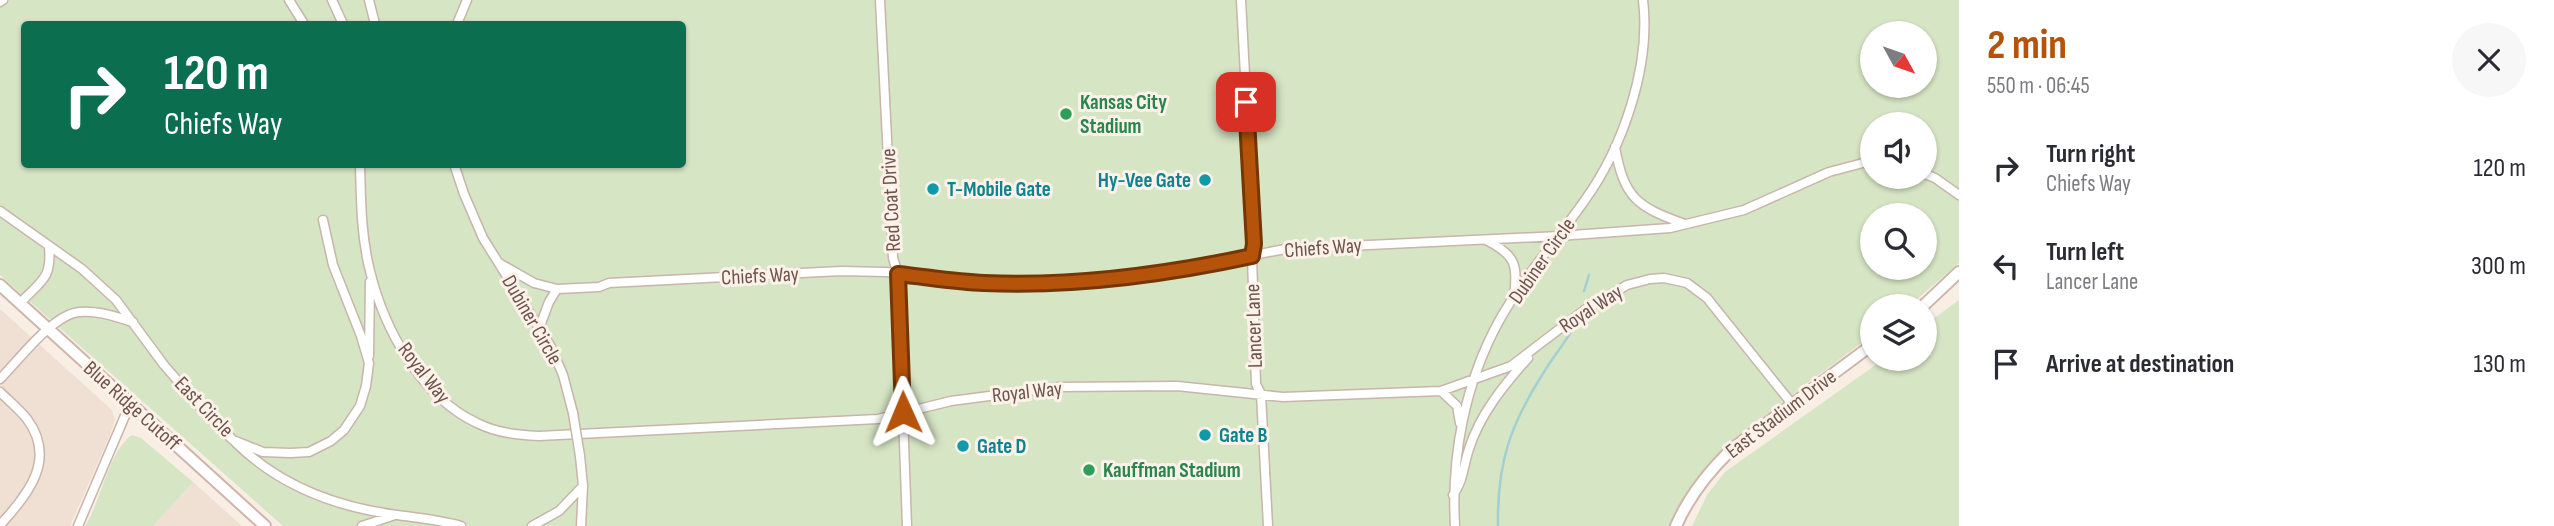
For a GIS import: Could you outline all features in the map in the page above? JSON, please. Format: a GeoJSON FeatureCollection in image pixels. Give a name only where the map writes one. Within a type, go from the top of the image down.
{"type":"FeatureCollection","features":[{"type":"Feature","properties":{"kind":"main road"},"geometry":{"type":"LineString","coordinates":[[1936,294],[1959,272]]}},
{"type":"Feature","properties":{"kind":"main road","name":"Blue Ridge Cutoff"},"geometry":{"type":"LineString","coordinates":[[0,285],[265,526]]}},
{"type":"Feature","properties":{"kind":"main road","name":"East Stadium Drive"},"geometry":{"type":"LineString","coordinates":[[1676,526],[1692,495],[1732,449],[1860,354]]}},
{"type":"Feature","properties":{"kind":"street"},"geometry":{"type":"LineString","coordinates":[[289,0],[302,21]]}},
{"type":"Feature","properties":{"kind":"street"},"geometry":{"type":"LineString","coordinates":[[332,0],[342,21]]}},
{"type":"Feature","properties":{"kind":"street"},"geometry":{"type":"LineString","coordinates":[[369,0],[374,21]]}},
{"type":"Feature","properties":{"kind":"street"},"geometry":{"type":"LineString","coordinates":[[458,21],[467,0]]}},
{"type":"Feature","properties":{"kind":"street","name":"Red Coat Drive"},"geometry":{"type":"LineString","coordinates":[[880,0],[893,258],[898,274],[907,526]]}},
{"type":"Feature","properties":{"kind":"street","name":"Lancer Lane"},"geometry":{"type":"LineString","coordinates":[[1241,0],[1254,244],[1252,256],[1256,384],[1261,394],[1268,526]]}},
{"type":"Feature","properties":{"kind":"street","name":"Dubiner Circle"},"geometry":{"type":"LineString","coordinates":[[1455,526],[1453,495],[1460,435],[1484,352],[1513,300],[1587,198],[1615,147],[1628,115],[1638,75],[1644,21],[1643,0]]}},
{"type":"Feature","properties":{"kind":"street"},"geometry":{"type":"LineString","coordinates":[[1615,147],[1623,182],[1632,196],[1655,214],[1687,225]]}},
{"type":"Feature","properties":{"kind":"street","name":"Chiefs Way"},"geometry":{"type":"LineString","coordinates":[[498,262],[534,283],[556,289],[599,287],[609,283],[841,271],[984,283],[1083,281],[1159,273],[1285,249],[1670,228],[1744,210],[1829,172],[1860,165]]}},
{"type":"Feature","properties":{"kind":"street","name":"Royal Way"},"geometry":{"type":"LineString","coordinates":[[360,168],[361,216],[370,272],[403,351],[426,383],[448,406],[478,424],[510,435],[539,436],[878,419],[951,401],[1059,387],[1177,386],[1283,397],[1441,391],[1511,366],[1587,308],[1627,285],[1650,279],[1676,280],[1698,289],[1792,404]]}},
{"type":"Feature","properties":{"kind":"street","name":"Dubiner Circle"},"geometry":{"type":"LineString","coordinates":[[456,168],[478,227],[540,326],[563,375],[580,456],[583,486],[581,526]]}},
{"type":"Feature","properties":{"kind":"street"},"geometry":{"type":"LineString","coordinates":[[1937,179],[1959,195]]}},
{"type":"Feature","properties":{"kind":"street","name":"East Circle"},"geometry":{"type":"LineString","coordinates":[[0,211],[82,269],[116,300],[164,365],[209,417],[233,440],[264,452],[309,452],[331,441],[344,430],[360,406],[369,363],[370,272]]}},
{"type":"Feature","properties":{"kind":"street","name":"East Circle"},"geometry":{"type":"LineString","coordinates":[[323,220],[333,265],[369,363]]}},
{"type":"Feature","properties":{"kind":"street"},"geometry":{"type":"LineString","coordinates":[[1483,239],[1506,251],[1513,260],[1516,271],[1513,300]]}},
{"type":"Feature","properties":{"kind":"street"},"geometry":{"type":"LineString","coordinates":[[20,303],[47,276],[51,265],[49,247]]}},
{"type":"Feature","properties":{"kind":"street"},"geometry":{"type":"LineString","coordinates":[[540,326],[556,289]]}},
{"type":"Feature","properties":{"kind":"street"},"geometry":{"type":"LineString","coordinates":[[0,379],[66,315],[80,312],[103,313],[134,322]]}},
{"type":"Feature","properties":{"kind":"street"},"geometry":{"type":"LineString","coordinates":[[1453,495],[1461,484],[1469,449],[1485,413],[1537,348]]}},
{"type":"Feature","properties":{"kind":"street"},"geometry":{"type":"LineString","coordinates":[[1441,391],[1457,406],[1460,435]]}},
{"type":"Feature","properties":{"kind":"street"},"geometry":{"type":"LineString","coordinates":[[0,392],[28,421],[36,436],[39,455],[30,489],[0,525]]}},
{"type":"Feature","properties":{"kind":"street"},"geometry":{"type":"LineString","coordinates":[[78,526],[131,404]]}},
{"type":"Feature","properties":{"kind":"street"},"geometry":{"type":"LineString","coordinates":[[233,440],[257,463],[317,496],[395,515],[442,520],[461,526]]}},
{"type":"Feature","properties":{"kind":"street"},"geometry":{"type":"LineString","coordinates":[[532,526],[559,511],[583,486]]}},
{"type":"Feature","properties":{"kind":"street"},"geometry":{"type":"LineString","coordinates":[[362,526],[395,515]]}},
{"type":"Feature","properties":{"kind":"shaded area"},"geometry":{"type":"Polygon","coordinates":[[[0,309],[112,410],[115,420],[110,435],[70,526],[0,526],[0,309]]]}},
{"type":"Feature","properties":{"kind":"shaded area"},"geometry":{"type":"Polygon","coordinates":[[[193,482],[242,526],[153,526],[193,482]]]}},
{"type":"Feature","properties":{"kind":"green space"},"geometry":{"type":"Polygon","coordinates":[[[0,0],[1959,0],[1959,263],[1923,294],[1860,294],[1860,344],[1753,424],[1720,453],[1691,486],[1669,526],[283,526],[0,275],[0,0]]]}},
{"type":"Feature","properties":{"kind":"green space"},"geometry":{"type":"Polygon","coordinates":[[[1959,300],[1959,526],[1692,526],[1707,495],[1725,472],[1867,371],[1937,371],[1937,316],[1959,300]]]}},
{"type":"Feature","properties":{"kind":"green space"},"geometry":{"type":"Polygon","coordinates":[[[132,435],[141,438],[193,482],[153,526],[85,526],[117,452],[132,435]]]}},
{"type":"Feature","properties":{"kind":"waterway"},"geometry":{"type":"LineString","coordinates":[[1584,291],[1589,275]]}},
{"type":"Feature","properties":{"kind":"waterway"},"geometry":{"type":"LineString","coordinates":[[1498,526],[1503,464],[1514,427],[1532,391],[1574,327]]}},
{"type":"Feature","properties":{"kind":"place","name":"Kansas City Stadium"},"geometry":{"type":"Point","coordinates":[1066,114]}},
{"type":"Feature","properties":{"kind":"place","name":"Hy-Vee Gate"},"geometry":{"type":"Point","coordinates":[1205,180]}},
{"type":"Feature","properties":{"kind":"place","name":"T-Mobile Gate"},"geometry":{"type":"Point","coordinates":[933,189]}},
{"type":"Feature","properties":{"kind":"place","name":"Gate B"},"geometry":{"type":"Point","coordinates":[1205,435]}},
{"type":"Feature","properties":{"kind":"place","name":"Gate D"},"geometry":{"type":"Point","coordinates":[963,446]}},
{"type":"Feature","properties":{"kind":"place","name":"Kauffman Stadium"},"geometry":{"type":"Point","coordinates":[1089,470]}},
{"type":"Feature","properties":{"kind":"route"},"geometry":{"type":"LineString","coordinates":[[903,412],[898,274],[984,283],[1054,283],[1159,273],[1252,256],[1254,244],[1246,102]]}}]}
